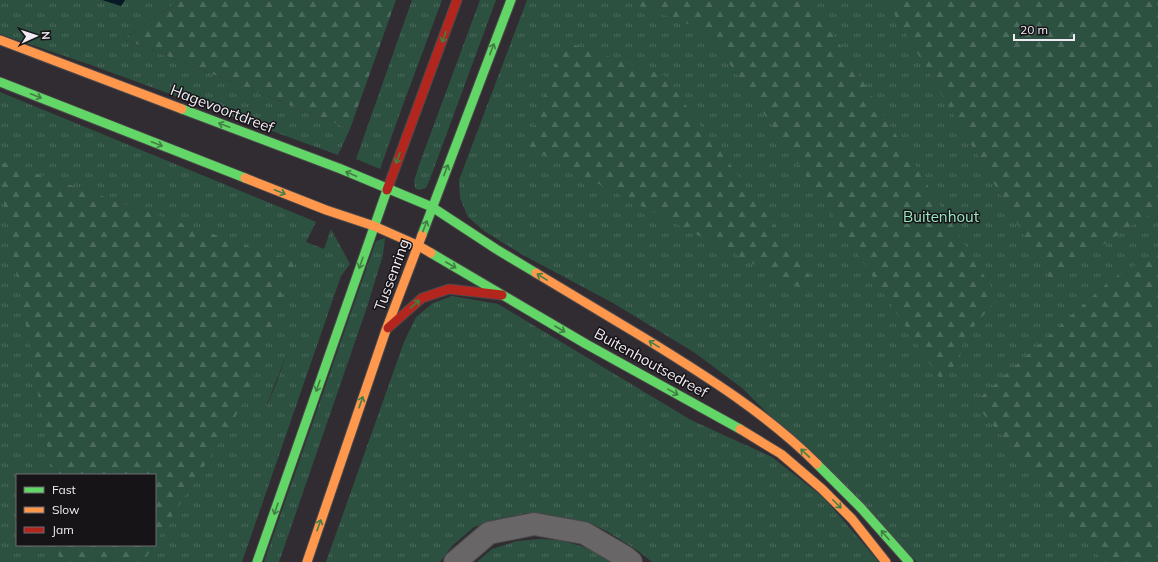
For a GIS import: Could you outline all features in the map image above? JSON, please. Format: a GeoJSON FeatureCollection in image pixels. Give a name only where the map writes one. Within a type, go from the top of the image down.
{"type":"FeatureCollection","features":[{"type":"Feature","properties":{"kind":"main road"},"geometry":{"type":"LineString","coordinates":[[257,562],[387,189],[457,0]]}},
{"type":"Feature","properties":{"kind":"main road","name":"Tussenring"},"geometry":{"type":"LineString","coordinates":[[307,562],[386,330],[511,0]]}},
{"type":"Feature","properties":{"kind":"main road","name":"Hagevoortdreef"},"geometry":{"type":"LineString","coordinates":[[0,40],[341,169],[432,207]]}},
{"type":"Feature","properties":{"kind":"main road"},"geometry":{"type":"LineString","coordinates":[[0,82],[326,210],[374,226]]}},
{"type":"Feature","properties":{"kind":"main road","name":"Buitenhoutsedreef"},"geometry":{"type":"LineString","coordinates":[[432,207],[496,249],[681,360],[747,404],[798,445],[861,508],[909,562]]}},
{"type":"Feature","properties":{"kind":"main road","name":"Buitenhoutsedreef"},"geometry":{"type":"LineString","coordinates":[[374,226],[418,245],[586,344],[734,425],[781,454],[852,519],[886,562]]}},
{"type":"Feature","properties":{"kind":"main road"},"geometry":{"type":"LineString","coordinates":[[386,330],[422,298],[449,289],[502,295]]}},
{"type":"Feature","properties":{"kind":"street"},"geometry":{"type":"LineString","coordinates":[[455,562],[489,533],[534,524],[584,534],[626,557],[631,562]]}},
{"type":"Feature","properties":{"kind":"green space"},"geometry":{"type":"Polygon","coordinates":[[[0,0],[179,0],[124,39],[350,129],[338,155],[88,64],[0,34],[0,0]]]}},
{"type":"Feature","properties":{"kind":"green space"},"geometry":{"type":"Polygon","coordinates":[[[179,0],[396,0],[350,129],[124,39],[179,0]]]}},
{"type":"Feature","properties":{"kind":"green space"},"geometry":{"type":"Polygon","coordinates":[[[412,0],[442,0],[380,169],[356,159],[412,0]]]}},
{"type":"Feature","properties":{"kind":"green space"},"geometry":{"type":"Polygon","coordinates":[[[480,0],[496,0],[430,179],[426,188],[419,190],[415,188],[414,181],[419,165],[480,0]]]}},
{"type":"Feature","properties":{"kind":"green space","name":"Buitenhout"},"geometry":{"type":"Polygon","coordinates":[[[527,0],[1158,0],[1158,562],[917,562],[742,388],[695,353],[613,303],[523,255],[484,231],[468,217],[460,198],[459,180],[527,0]]]}},
{"type":"Feature","properties":{"kind":"green space"},"geometry":{"type":"Polygon","coordinates":[[[623,0],[812,0],[998,298],[964,338],[959,361],[940,379],[804,172],[711,37],[699,28],[623,0]]]}},
{"type":"Feature","properties":{"kind":"green space"},"geometry":{"type":"Polygon","coordinates":[[[886,0],[1154,0],[1158,6],[1158,209],[1050,279],[886,0]]]}},
{"type":"Feature","properties":{"kind":"green space"},"geometry":{"type":"Polygon","coordinates":[[[563,41],[665,76],[796,256],[826,301],[531,148],[529,143],[563,41]]]}},
{"type":"Feature","properties":{"kind":"green space"},"geometry":{"type":"Polygon","coordinates":[[[0,92],[316,222],[306,242],[324,249],[331,229],[350,264],[341,276],[242,562],[0,562],[0,92]],[[287,353],[263,415],[276,384],[287,353]]]}},
{"type":"Feature","properties":{"kind":"green space"},"geometry":{"type":"Polygon","coordinates":[[[3,162],[295,262],[248,393],[230,426],[156,541],[156,474],[52,474],[2,194],[3,162]]]}},
{"type":"Feature","properties":{"kind":"green space"},"geometry":{"type":"Polygon","coordinates":[[[385,238],[383,255],[367,307],[279,562],[264,562],[376,241],[385,238]]]}},
{"type":"Feature","properties":{"kind":"green space"},"geometry":{"type":"Polygon","coordinates":[[[1158,251],[1158,562],[1103,562],[1031,470],[974,403],[1112,279],[1158,251]]]}},
{"type":"Feature","properties":{"kind":"green space"},"geometry":{"type":"Polygon","coordinates":[[[452,296],[498,304],[691,420],[772,457],[824,498],[879,562],[652,562],[637,550],[590,523],[541,513],[527,513],[494,520],[474,527],[452,546],[440,562],[326,562],[404,342],[416,317],[433,303],[452,296]]]}},
{"type":"Feature","properties":{"kind":"green space"},"geometry":{"type":"Polygon","coordinates":[[[540,539],[561,540],[596,551],[611,562],[477,562],[492,549],[517,541],[540,539]]]}},
{"type":"Feature","properties":{"kind":"green space"},"geometry":{"type":"Polygon","coordinates":[[[58,546],[153,546],[143,562],[59,562],[58,546]]]}},
{"type":"Feature","properties":{"kind":"water"},"geometry":{"type":"Polygon","coordinates":[[[102,0],[125,0],[121,6],[102,0]]]}},
{"type":"Feature","properties":{"kind":"traffic: fast"},"geometry":{"type":"LineString","coordinates":[[422,235],[511,0]]}},
{"type":"Feature","properties":{"kind":"traffic: fast"},"geometry":{"type":"LineString","coordinates":[[0,82],[245,178]]}},
{"type":"Feature","properties":{"kind":"traffic: fast"},"geometry":{"type":"LineString","coordinates":[[182,109],[341,169],[432,207],[536,273]]}},
{"type":"Feature","properties":{"kind":"traffic: fast"},"geometry":{"type":"LineString","coordinates":[[257,562],[387,190]]}},
{"type":"Feature","properties":{"kind":"traffic: fast"},"geometry":{"type":"LineString","coordinates":[[431,253],[586,344],[740,429]]}},
{"type":"Feature","properties":{"kind":"traffic: fast"},"geometry":{"type":"LineString","coordinates":[[817,464],[861,508],[909,562]]}},
{"type":"Feature","properties":{"kind":"traffic: slow"},"geometry":{"type":"LineString","coordinates":[[0,40],[182,109]]}},
{"type":"Feature","properties":{"kind":"traffic: slow"},"geometry":{"type":"LineString","coordinates":[[245,178],[326,210],[374,226],[417,245],[431,253]]}},
{"type":"Feature","properties":{"kind":"traffic: slow"},"geometry":{"type":"LineString","coordinates":[[307,562],[386,330],[422,235]]}},
{"type":"Feature","properties":{"kind":"traffic: slow"},"geometry":{"type":"LineString","coordinates":[[536,273],[691,367],[757,412],[817,464]]}},
{"type":"Feature","properties":{"kind":"traffic: slow"},"geometry":{"type":"LineString","coordinates":[[740,429],[781,454],[822,489],[852,519],[886,562]]}},
{"type":"Feature","properties":{"kind":"traffic: jam"},"geometry":{"type":"LineString","coordinates":[[387,190],[457,0]]}},
{"type":"Feature","properties":{"kind":"traffic: jam"},"geometry":{"type":"LineString","coordinates":[[388,328],[422,298],[449,289],[502,295]]}}]}
